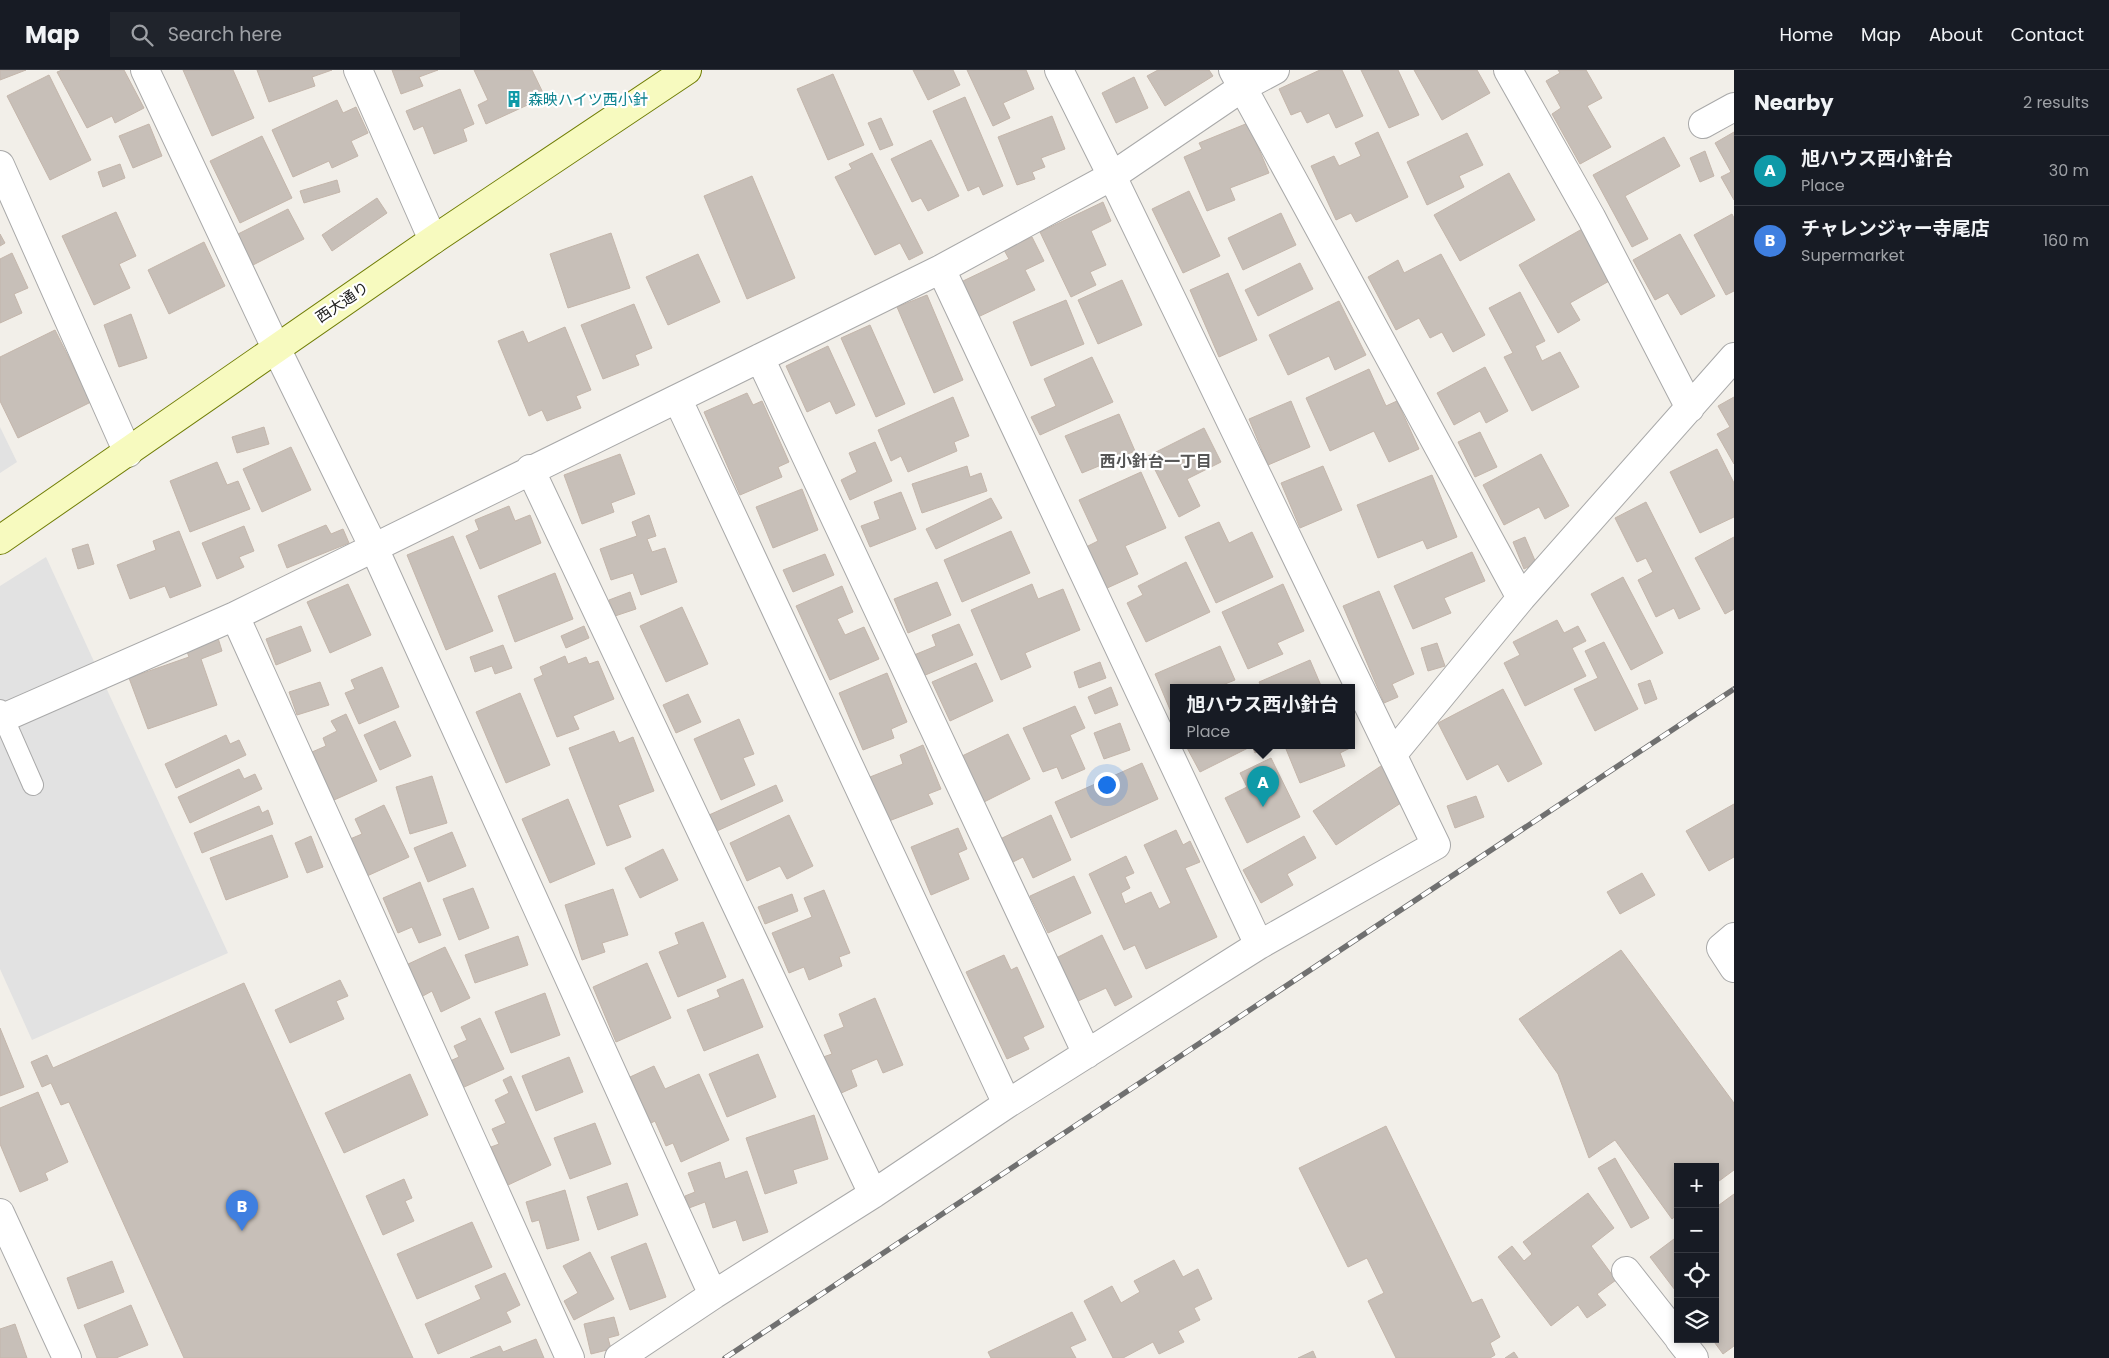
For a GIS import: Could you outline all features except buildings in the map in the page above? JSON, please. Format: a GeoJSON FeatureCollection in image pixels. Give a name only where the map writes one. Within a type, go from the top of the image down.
{"type":"FeatureCollection","features":[{"type":"Feature","properties":{"kind":"street"},"geometry":{"type":"LineString","coordinates":[[145,70],[276,348],[374,548],[713,1294]]}},
{"type":"Feature","properties":{"kind":"street"},"geometry":{"type":"LineString","coordinates":[[358,70],[433,240]]}},
{"type":"Feature","properties":{"kind":"street","name":"西大通り"},"geometry":{"type":"LineString","coordinates":[[0,540],[433,240],[687,70]]}},
{"type":"Feature","properties":{"kind":"street"},"geometry":{"type":"LineString","coordinates":[[619,1358],[713,1294],[873,1194],[1006,1104],[1259,945],[1436,845],[1059,70]]}},
{"type":"Feature","properties":{"kind":"street"},"geometry":{"type":"LineString","coordinates":[[2,714],[235,616],[530,469],[678,400],[941,269],[1112,176],[1238,79],[1275,70]]}},
{"type":"Feature","properties":{"kind":"street"},"geometry":{"type":"LineString","coordinates":[[1508,70],[1591,217],[1690,408]]}},
{"type":"Feature","properties":{"kind":"street"},"geometry":{"type":"LineString","coordinates":[[1238,79],[1521,598]]}},
{"type":"Feature","properties":{"kind":"street"},"geometry":{"type":"LineString","coordinates":[[1703,124],[1734,106]]}},
{"type":"Feature","properties":{"kind":"street"},"geometry":{"type":"LineString","coordinates":[[0,165],[128,453]]}},
{"type":"Feature","properties":{"kind":"street"},"geometry":{"type":"LineString","coordinates":[[941,269],[1259,945]]}},
{"type":"Feature","properties":{"kind":"street"},"geometry":{"type":"LineString","coordinates":[[1392,755],[1521,598],[1734,357]]}},
{"type":"Feature","properties":{"kind":"street"},"geometry":{"type":"LineString","coordinates":[[760,358],[1086,1054]]}},
{"type":"Feature","properties":{"kind":"street"},"geometry":{"type":"LineString","coordinates":[[678,400],[1006,1104]]}},
{"type":"Feature","properties":{"kind":"street"},"geometry":{"type":"LineString","coordinates":[[530,469],[873,1194]]}},
{"type":"Feature","properties":{"kind":"street"},"geometry":{"type":"LineString","coordinates":[[235,616],[570,1358]]}},
{"type":"Feature","properties":{"kind":"street"},"geometry":{"type":"LineString","coordinates":[[1734,937],[1721,948],[1734,968]]}},
{"type":"Feature","properties":{"kind":"street"},"geometry":{"type":"LineString","coordinates":[[0,1213],[67,1358]]}},
{"type":"Feature","properties":{"kind":"street"},"geometry":{"type":"LineString","coordinates":[[1626,1271],[1674,1332]]}},
{"type":"Feature","properties":{"kind":"street"},"geometry":{"type":"LineString","coordinates":[[1683,1343],[1694,1358]]}},
{"type":"Feature","properties":{"kind":"lane"},"geometry":{"type":"LineString","coordinates":[[2,714],[33,785]]}},
{"type":"Feature","properties":{"kind":"shaded area"},"geometry":{"type":"Polygon","coordinates":[[[0,427],[17,462],[0,473],[0,427]]]}},
{"type":"Feature","properties":{"kind":"shaded area"},"geometry":{"type":"Polygon","coordinates":[[[46,557],[228,953],[32,1040],[0,969],[0,586],[46,557]]]}},
{"type":"Feature","properties":{"kind":"railway"},"geometry":{"type":"LineString","coordinates":[[725,1358],[1734,689]]}},
{"type":"Feature","properties":{"kind":"place","name":"森映ハイツ西小針"},"geometry":{"type":"Point","coordinates":[514,99]}},
{"type":"Feature","properties":{"kind":"place","name":"旭ハウス西小針台"},"geometry":{"type":"Point","coordinates":[1263,807]}},
{"type":"Feature","properties":{"kind":"place","name":"チャレンジャー寺尾店"},"geometry":{"type":"Point","coordinates":[242,1231]}},
{"type":"Feature","properties":{"kind":"district","name":"西小針台一丁目"},"geometry":{"type":"Point","coordinates":[1156,461]}}]}
